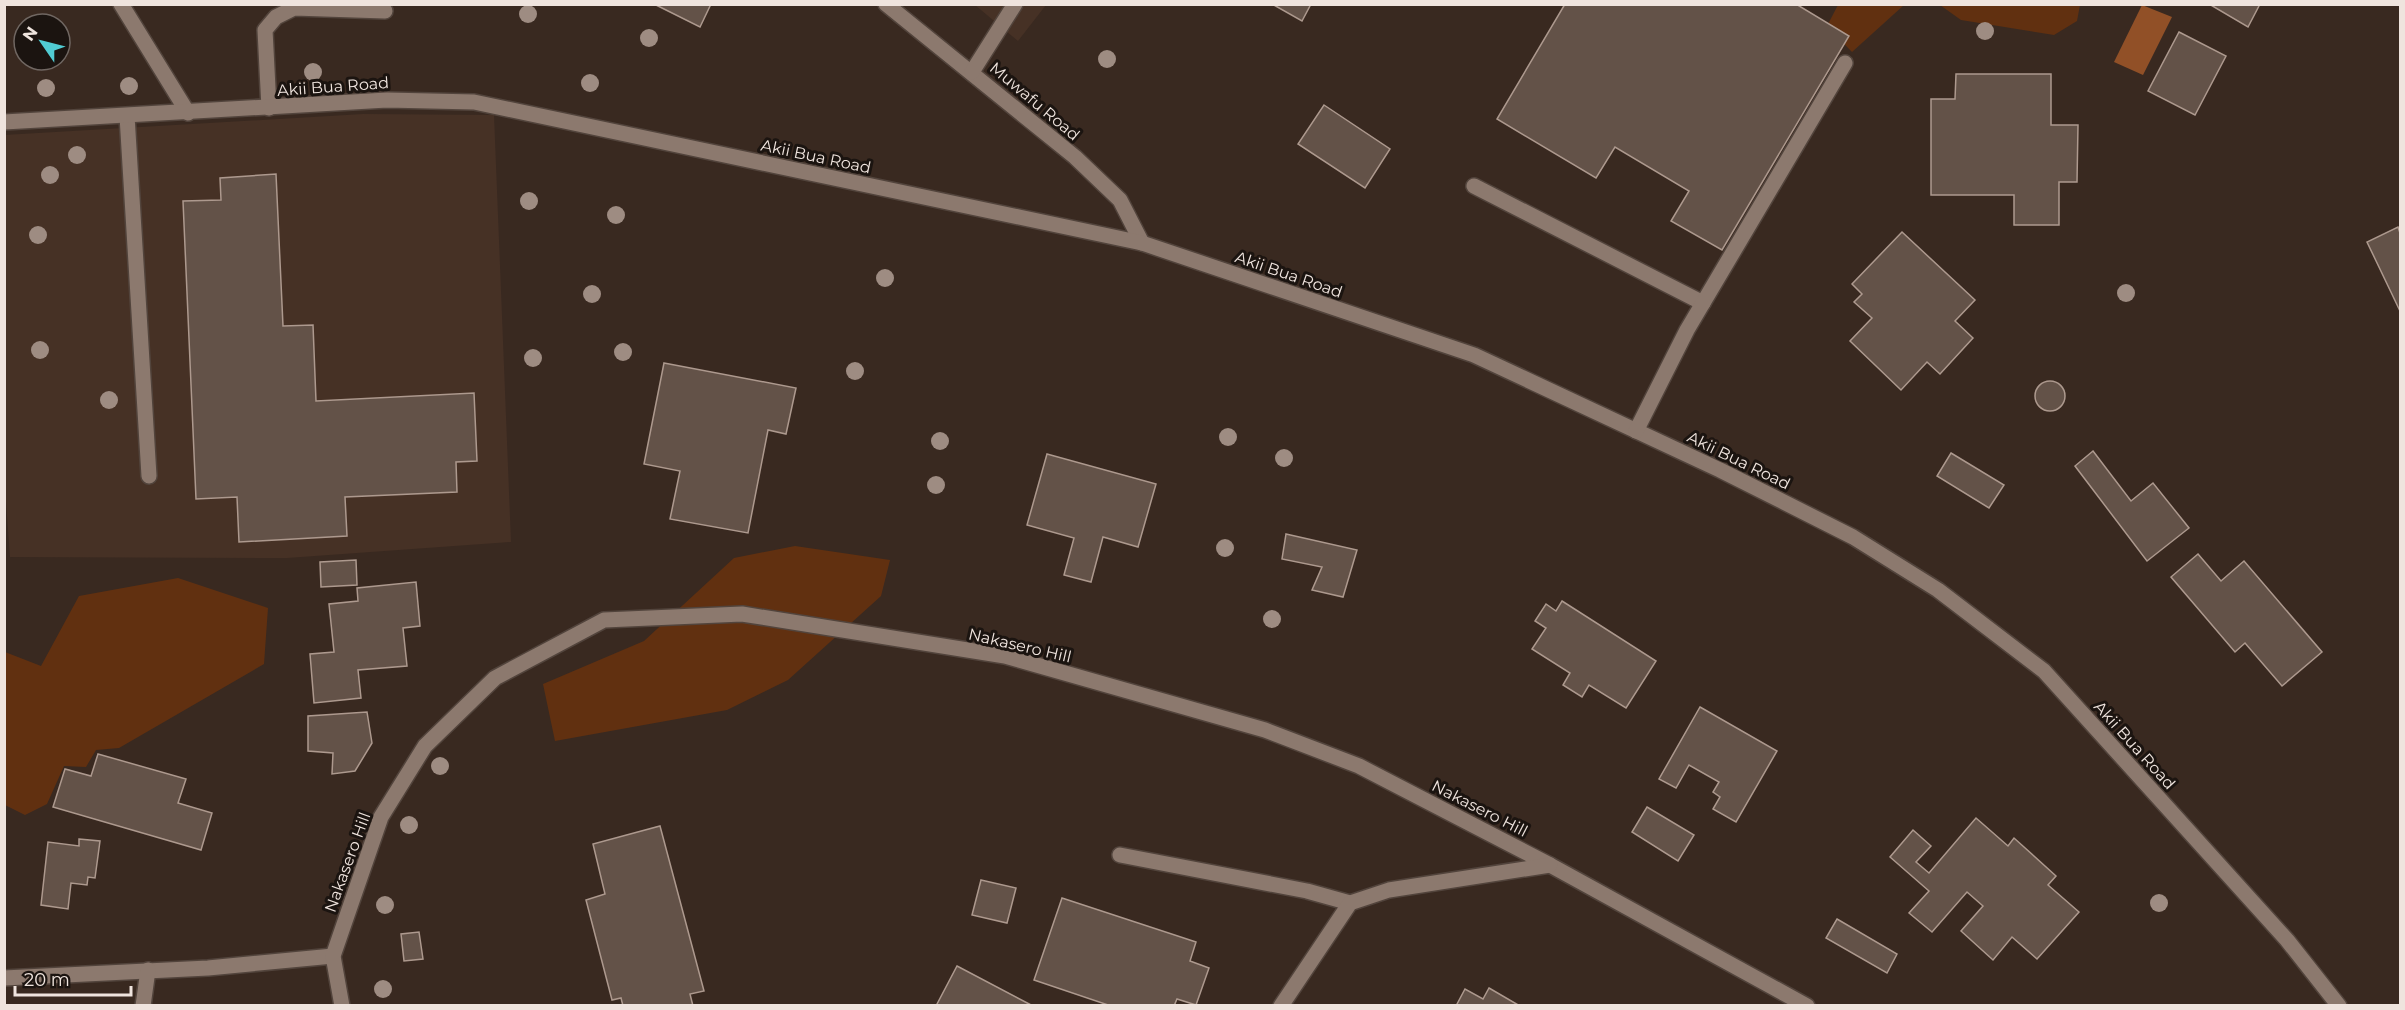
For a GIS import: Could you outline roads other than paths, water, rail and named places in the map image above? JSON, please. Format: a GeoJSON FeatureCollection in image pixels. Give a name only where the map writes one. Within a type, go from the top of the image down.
{"type":"FeatureCollection","features":[{"type":"Feature","properties":{"kind":"street"},"geometry":{"type":"LineString","coordinates":[[121,4],[188,113]]}},
{"type":"Feature","properties":{"kind":"street","name":"Muwafu Road"},"geometry":{"type":"LineString","coordinates":[[885,4],[972,72],[1074,157],[1120,200],[1142,243]]}},
{"type":"Feature","properties":{"kind":"street"},"geometry":{"type":"LineString","coordinates":[[972,72],[1016,4]]}},
{"type":"Feature","properties":{"kind":"street"},"geometry":{"type":"LineString","coordinates":[[269,108],[265,30],[276,17],[294,8],[386,11]]}},
{"type":"Feature","properties":{"kind":"street"},"geometry":{"type":"LineString","coordinates":[[1636,431],[1703,303],[1845,63]]}},
{"type":"Feature","properties":{"kind":"street","name":"Akii Bua Road"},"geometry":{"type":"LineString","coordinates":[[4,122],[387,100],[474,102],[1142,243],[1473,355],[1636,431],[1853,537],[1938,590],[2044,671],[2287,940],[2339,1005]]}},
{"type":"Feature","properties":{"kind":"street"},"geometry":{"type":"LineString","coordinates":[[127,116],[149,476]]}},
{"type":"Feature","properties":{"kind":"street"},"geometry":{"type":"LineString","coordinates":[[1474,186],[1703,303]]}},
{"type":"Feature","properties":{"kind":"street","name":"Nakasero Hill"},"geometry":{"type":"LineString","coordinates":[[333,956],[381,817],[425,746],[495,678],[604,620],[742,614],[1005,656],[1265,730],[1359,766],[1550,865],[1807,1005]]}},
{"type":"Feature","properties":{"kind":"street"},"geometry":{"type":"LineString","coordinates":[[1120,855],[1307,891],[1350,903],[1389,890],[1550,865]]}},
{"type":"Feature","properties":{"kind":"street"},"geometry":{"type":"LineString","coordinates":[[1281,1005],[1350,903]]}},
{"type":"Feature","properties":{"kind":"street"},"geometry":{"type":"LineString","coordinates":[[4,978],[208,968],[333,956],[342,1005]]}},
{"type":"Feature","properties":{"kind":"street"},"geometry":{"type":"LineString","coordinates":[[143,1005],[148,970]]}}]}
